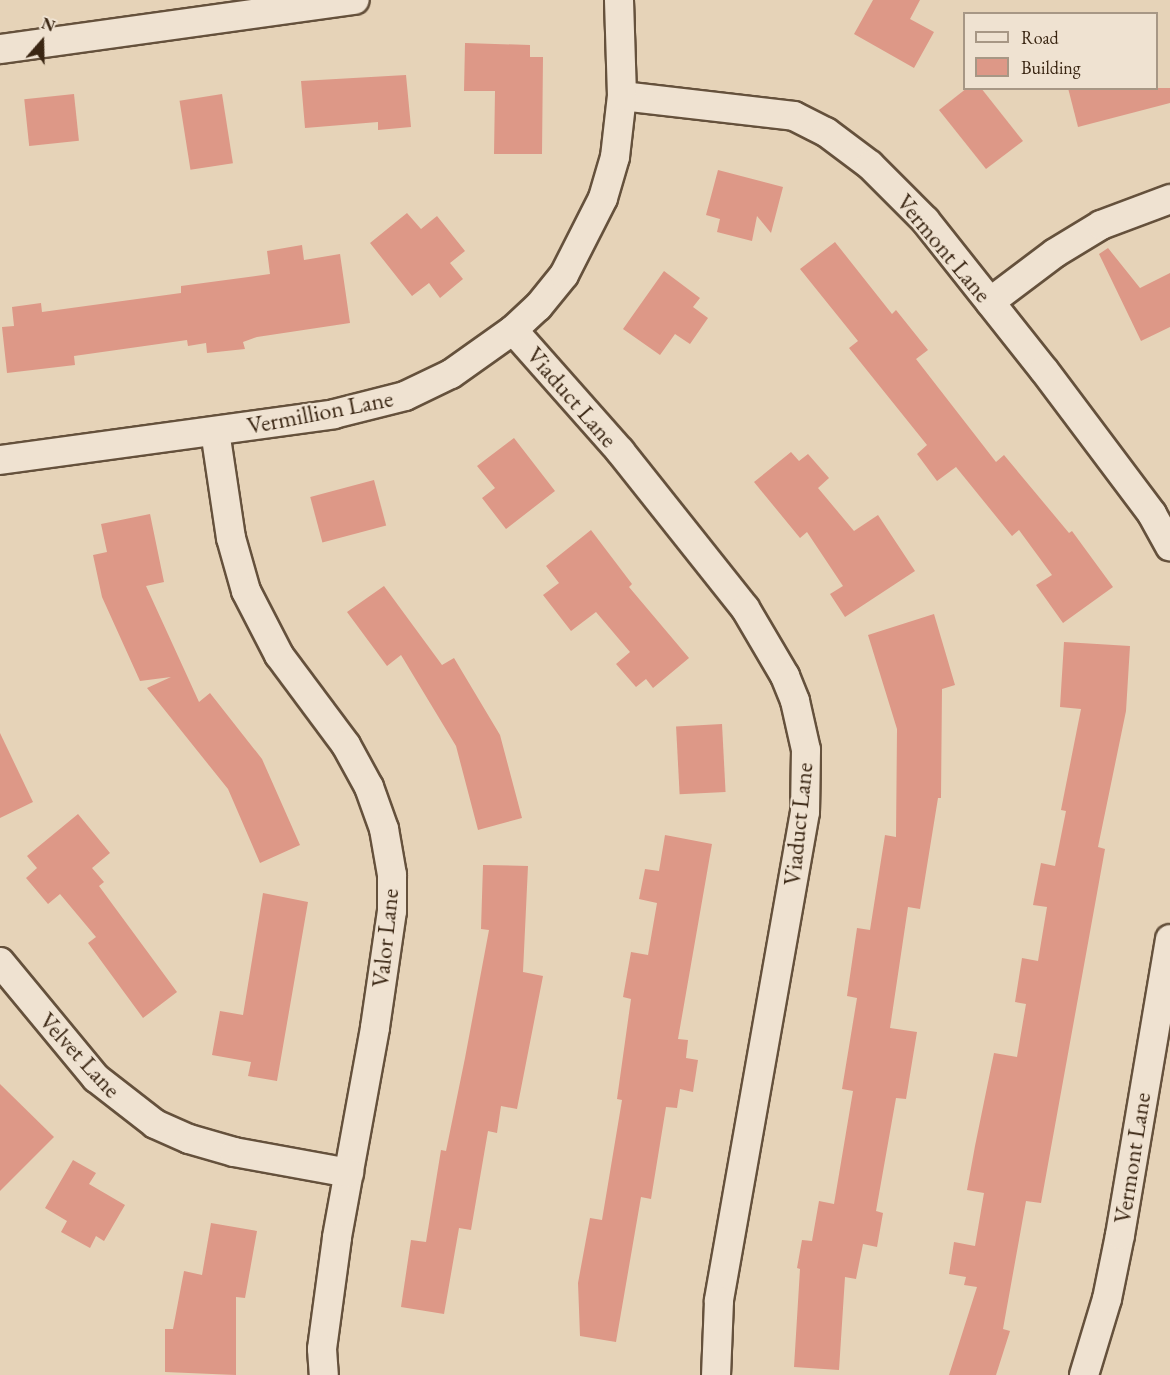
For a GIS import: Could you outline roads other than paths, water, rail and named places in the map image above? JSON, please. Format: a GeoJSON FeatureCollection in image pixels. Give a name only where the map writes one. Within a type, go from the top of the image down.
{"type":"FeatureCollection","features":[{"type":"Feature","properties":{"kind":"street"},"geometry":{"type":"LineString","coordinates":[[0,49],[355,0]]}},
{"type":"Feature","properties":{"kind":"street","name":"Vermillion Lane"},"geometry":{"type":"LineString","coordinates":[[0,460],[334,414],[405,396],[451,374],[513,330],[538,307],[585,240],[615,157],[622,96],[619,0]]}},
{"type":"Feature","properties":{"kind":"street","name":"Vermont Lane"},"geometry":{"type":"LineString","coordinates":[[622,96],[794,116],[826,132],[870,165],[925,220],[990,302],[1152,514],[1170,546]]}},
{"type":"Feature","properties":{"kind":"street"},"geometry":{"type":"LineString","coordinates":[[990,302],[1055,253],[1101,225],[1170,200]]}},
{"type":"Feature","properties":{"kind":"street","name":"Viaduct Lane"},"geometry":{"type":"LineString","coordinates":[[513,330],[620,451],[745,608],[785,676],[795,701],[806,750],[805,812],[719,1301],[716,1375]]}},
{"type":"Feature","properties":{"kind":"street","name":"Valor Lane"},"geometry":{"type":"LineString","coordinates":[[215,431],[231,538],[246,591],[279,655],[346,745],[369,787],[384,829],[392,874],[392,910],[328,1305],[324,1375]]}},
{"type":"Feature","properties":{"kind":"street","name":"Vermont Lane"},"geometry":{"type":"LineString","coordinates":[[1084,1375],[1118,1245],[1170,939]]}},
{"type":"Feature","properties":{"kind":"street","name":"Velvet Lane"},"geometry":{"type":"LineString","coordinates":[[0,962],[96,1078],[155,1124],[189,1139],[234,1152],[349,1173]]}}]}
